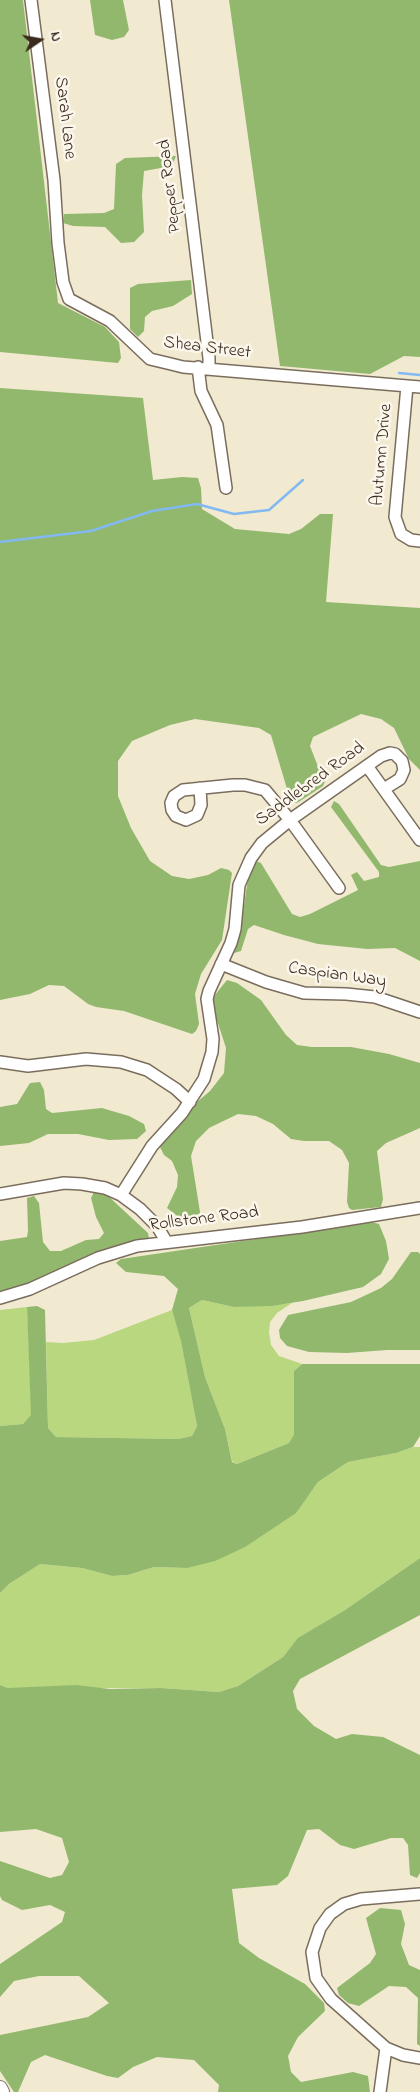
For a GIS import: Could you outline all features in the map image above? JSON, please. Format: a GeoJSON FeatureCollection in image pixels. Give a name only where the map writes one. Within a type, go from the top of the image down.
{"type":"FeatureCollection","features":[{"type":"Feature","properties":{"kind":"main road"},"geometry":{"type":"LineString","coordinates":[[0,2088],[2,2092]]}},
{"type":"Feature","properties":{"kind":"street","name":"Sarah Lane"},"geometry":{"type":"LineString","coordinates":[[31,0],[54,180],[55,211]]}},
{"type":"Feature","properties":{"kind":"street","name":"Pepper Road"},"geometry":{"type":"LineString","coordinates":[[166,0],[208,348],[203,368],[201,391],[216,425],[226,488]]}},
{"type":"Feature","properties":{"kind":"street","name":"Shea Street"},"geometry":{"type":"LineString","coordinates":[[55,211],[63,282],[69,298],[110,321],[150,359],[183,367],[420,388]]}},
{"type":"Feature","properties":{"kind":"street","name":"Autumn Drive"},"geometry":{"type":"LineString","coordinates":[[407,386],[395,517],[401,534],[411,540],[420,541]]}},
{"type":"Feature","properties":{"kind":"street","name":"Saddlebred Road"},"geometry":{"type":"LineString","coordinates":[[121,1195],[152,1146],[190,1102],[204,1080],[210,1064],[213,1039],[207,998],[213,978],[231,943],[235,929],[237,899],[244,872],[251,858],[262,843],[290,820],[385,754],[395,754],[402,761],[403,775],[384,789]]}},
{"type":"Feature","properties":{"kind":"street"},"geometry":{"type":"LineString","coordinates":[[367,766],[420,840]]}},
{"type":"Feature","properties":{"kind":"street"},"geometry":{"type":"LineString","coordinates":[[200,788],[245,785],[265,790],[290,820],[339,888]]}},
{"type":"Feature","properties":{"kind":"street","name":"Caspian Way"},"geometry":{"type":"LineString","coordinates":[[220,964],[266,982],[304,993],[375,997],[420,1012]]}},
{"type":"Feature","properties":{"kind":"street"},"geometry":{"type":"LineString","coordinates":[[0,1062],[28,1066],[86,1059],[121,1062],[147,1070],[176,1089],[190,1102]]}},
{"type":"Feature","properties":{"kind":"street"},"geometry":{"type":"LineString","coordinates":[[0,1194],[64,1183],[105,1188],[121,1195],[157,1226],[166,1241]]}},
{"type":"Feature","properties":{"kind":"street","name":"Rollstone Road"},"geometry":{"type":"LineString","coordinates":[[0,1298],[30,1289],[105,1255],[138,1246],[166,1241],[302,1227],[420,1208]]}},
{"type":"Feature","properties":{"kind":"street"},"geometry":{"type":"LineString","coordinates":[[420,1894],[361,1899],[344,1904],[324,1920],[313,1944],[312,1961],[320,1986],[331,1999],[386,2048],[403,2056],[420,2058]]}},
{"type":"Feature","properties":{"kind":"street"},"geometry":{"type":"LineString","coordinates":[[380,2092],[386,2048]]}},
{"type":"Feature","properties":{"kind":"green space"},"geometry":{"type":"Polygon","coordinates":[[[0,0],[23,0],[58,303],[105,327],[119,342],[121,358],[118,363],[0,352],[0,0]]]}},
{"type":"Feature","properties":{"kind":"green space"},"geometry":{"type":"Polygon","coordinates":[[[90,0],[123,0],[129,30],[124,37],[112,40],[95,35],[90,0]]]}},
{"type":"Feature","properties":{"kind":"green space"},"geometry":{"type":"Polygon","coordinates":[[[229,0],[420,0],[420,357],[404,356],[370,374],[280,366],[229,0]]]}},
{"type":"Feature","properties":{"kind":"green space"},"geometry":{"type":"Polygon","coordinates":[[[176,156],[172,166],[144,171],[142,195],[144,232],[134,242],[121,243],[105,227],[73,226],[63,223],[64,214],[104,213],[114,209],[116,164],[125,158],[176,156]]]}},
{"type":"Feature","properties":{"kind":"green space"},"geometry":{"type":"Polygon","coordinates":[[[191,280],[192,294],[173,306],[152,311],[145,317],[144,331],[138,337],[130,329],[130,288],[138,284],[191,280]]]}},
{"type":"Feature","properties":{"kind":"green space"},"geometry":{"type":"Polygon","coordinates":[[[0,388],[143,398],[153,480],[182,477],[198,478],[201,488],[202,509],[235,529],[289,534],[301,529],[320,514],[333,514],[326,602],[420,608],[420,770],[409,759],[394,728],[381,719],[361,714],[313,737],[310,746],[317,764],[326,779],[323,786],[297,803],[293,803],[290,799],[271,735],[259,728],[195,719],[170,725],[132,741],[118,761],[118,796],[131,828],[150,861],[172,876],[189,879],[208,875],[221,868],[232,873],[222,940],[201,974],[195,994],[199,1024],[196,1031],[192,1034],[124,1011],[88,1004],[64,986],[49,985],[30,994],[0,1000],[0,388]]]}},
{"type":"Feature","properties":{"kind":"green space"},"geometry":{"type":"Polygon","coordinates":[[[334,801],[339,804],[381,865],[389,867],[420,861],[420,961],[395,948],[367,949],[318,944],[254,925],[248,929],[241,951],[234,953],[232,948],[242,920],[248,878],[256,861],[261,863],[292,914],[300,917],[310,914],[358,890],[351,875],[357,872],[364,881],[379,877],[379,872],[331,807],[334,801]]]}},
{"type":"Feature","properties":{"kind":"green space"},"geometry":{"type":"Polygon","coordinates":[[[227,980],[237,983],[261,1000],[286,1035],[297,1045],[351,1047],[389,1054],[420,1063],[420,1128],[386,1143],[377,1151],[383,1199],[381,1207],[352,1210],[349,1208],[347,1202],[349,1163],[342,1150],[329,1141],[291,1139],[273,1124],[256,1116],[238,1114],[209,1128],[196,1141],[191,1156],[200,1212],[197,1222],[188,1224],[167,1208],[177,1187],[178,1175],[172,1161],[164,1155],[160,1147],[191,1107],[210,1091],[224,1073],[226,1048],[214,1011],[214,996],[227,980]]]}},
{"type":"Feature","properties":{"kind":"green space"},"geometry":{"type":"Polygon","coordinates":[[[40,1082],[44,1090],[46,1109],[52,1113],[102,1108],[129,1116],[144,1124],[146,1131],[137,1139],[109,1140],[78,1134],[48,1134],[29,1143],[0,1146],[0,1107],[17,1104],[30,1083],[40,1082]]]}},
{"type":"Feature","properties":{"kind":"green space"},"geometry":{"type":"Polygon","coordinates":[[[94,1192],[107,1195],[148,1233],[149,1239],[0,1293],[0,1241],[27,1237],[27,1198],[34,1196],[39,1203],[43,1242],[50,1251],[61,1251],[86,1240],[99,1239],[104,1233],[96,1217],[91,1198],[94,1192]]]}},
{"type":"Feature","properties":{"kind":"green space"},"geometry":{"type":"Polygon","coordinates":[[[371,1222],[379,1224],[386,1241],[389,1259],[381,1274],[363,1287],[303,1301],[271,1306],[234,1307],[202,1300],[189,1308],[205,1377],[225,1429],[232,1462],[237,1464],[289,1443],[294,1434],[294,1371],[302,1364],[420,1364],[420,1436],[413,1447],[396,1453],[348,1462],[318,1482],[296,1513],[245,1547],[215,1561],[187,1568],[154,1567],[128,1575],[112,1576],[82,1568],[40,1564],[9,1584],[0,1593],[0,1426],[23,1424],[31,1415],[27,1307],[37,1306],[45,1310],[48,1428],[56,1437],[178,1439],[192,1436],[197,1426],[181,1341],[172,1310],[178,1289],[164,1276],[126,1272],[116,1263],[121,1259],[371,1222]]]}},
{"type":"Feature","properties":{"kind":"green space"},"geometry":{"type":"Polygon","coordinates":[[[411,1252],[418,1252],[420,1254],[420,1350],[347,1353],[309,1352],[287,1346],[280,1338],[279,1330],[288,1315],[351,1302],[381,1288],[392,1279],[411,1252]]]}},
{"type":"Feature","properties":{"kind":"green space"},"geometry":{"type":"Polygon","coordinates":[[[202,1300],[234,1307],[292,1303],[277,1313],[270,1322],[269,1332],[271,1345],[279,1356],[302,1364],[294,1371],[294,1434],[289,1443],[237,1464],[232,1461],[225,1429],[205,1377],[189,1308],[202,1300]]]}},
{"type":"Feature","properties":{"kind":"green space"},"geometry":{"type":"Polygon","coordinates":[[[27,1307],[32,1416],[23,1424],[0,1426],[0,1310],[27,1307]]]}},
{"type":"Feature","properties":{"kind":"green space"},"geometry":{"type":"Polygon","coordinates":[[[172,1310],[181,1340],[197,1426],[192,1436],[178,1439],[56,1437],[48,1428],[46,1342],[63,1343],[94,1340],[172,1310]]]}},
{"type":"Feature","properties":{"kind":"green space"},"geometry":{"type":"Polygon","coordinates":[[[413,1447],[420,1447],[420,1558],[345,1610],[299,1638],[283,1657],[238,1686],[219,1692],[161,1688],[8,1688],[0,1685],[0,1593],[9,1584],[40,1564],[82,1568],[112,1576],[128,1575],[154,1567],[187,1568],[295,1513],[318,1482],[348,1462],[396,1453],[413,1447]]]}},
{"type":"Feature","properties":{"kind":"green space"},"geometry":{"type":"Polygon","coordinates":[[[420,1558],[420,1615],[300,1679],[293,1691],[297,1709],[314,1726],[336,1739],[352,1734],[383,1737],[420,1755],[420,1873],[417,1878],[410,1875],[408,1845],[403,1838],[391,1838],[354,1849],[340,1845],[319,1829],[307,1830],[288,1876],[277,1885],[232,1889],[239,1943],[259,1958],[305,1984],[324,2003],[325,2011],[298,2037],[288,2056],[291,2072],[301,2082],[353,2072],[368,2076],[370,2092],[218,2092],[219,2085],[194,2060],[157,2057],[133,2067],[118,2078],[45,2055],[31,2062],[18,2092],[14,2092],[0,2071],[0,2035],[88,2017],[109,2003],[79,1976],[39,1976],[14,1981],[0,1997],[0,1964],[62,1922],[65,1912],[50,1905],[22,1910],[2,1900],[0,1896],[0,1861],[50,1878],[62,1875],[69,1862],[62,1838],[36,1829],[0,1832],[0,1685],[8,1688],[76,1685],[110,1689],[161,1688],[219,1692],[238,1686],[283,1657],[298,1638],[345,1610],[420,1558]]]}},
{"type":"Feature","properties":{"kind":"green space"},"geometry":{"type":"Polygon","coordinates":[[[380,1908],[401,1910],[405,1924],[401,1944],[409,1965],[420,1970],[420,2046],[417,2044],[418,1998],[406,1987],[389,1986],[359,2006],[348,2003],[339,1995],[337,1988],[370,1963],[376,1954],[366,1918],[380,1908]]]}},
{"type":"Feature","properties":{"kind":"waterway"},"geometry":{"type":"LineString","coordinates":[[399,373],[420,375]]}},
{"type":"Feature","properties":{"kind":"waterway"},"geometry":{"type":"LineString","coordinates":[[0,542],[91,531],[152,511],[197,504],[234,514],[269,510],[303,480]]}}]}
